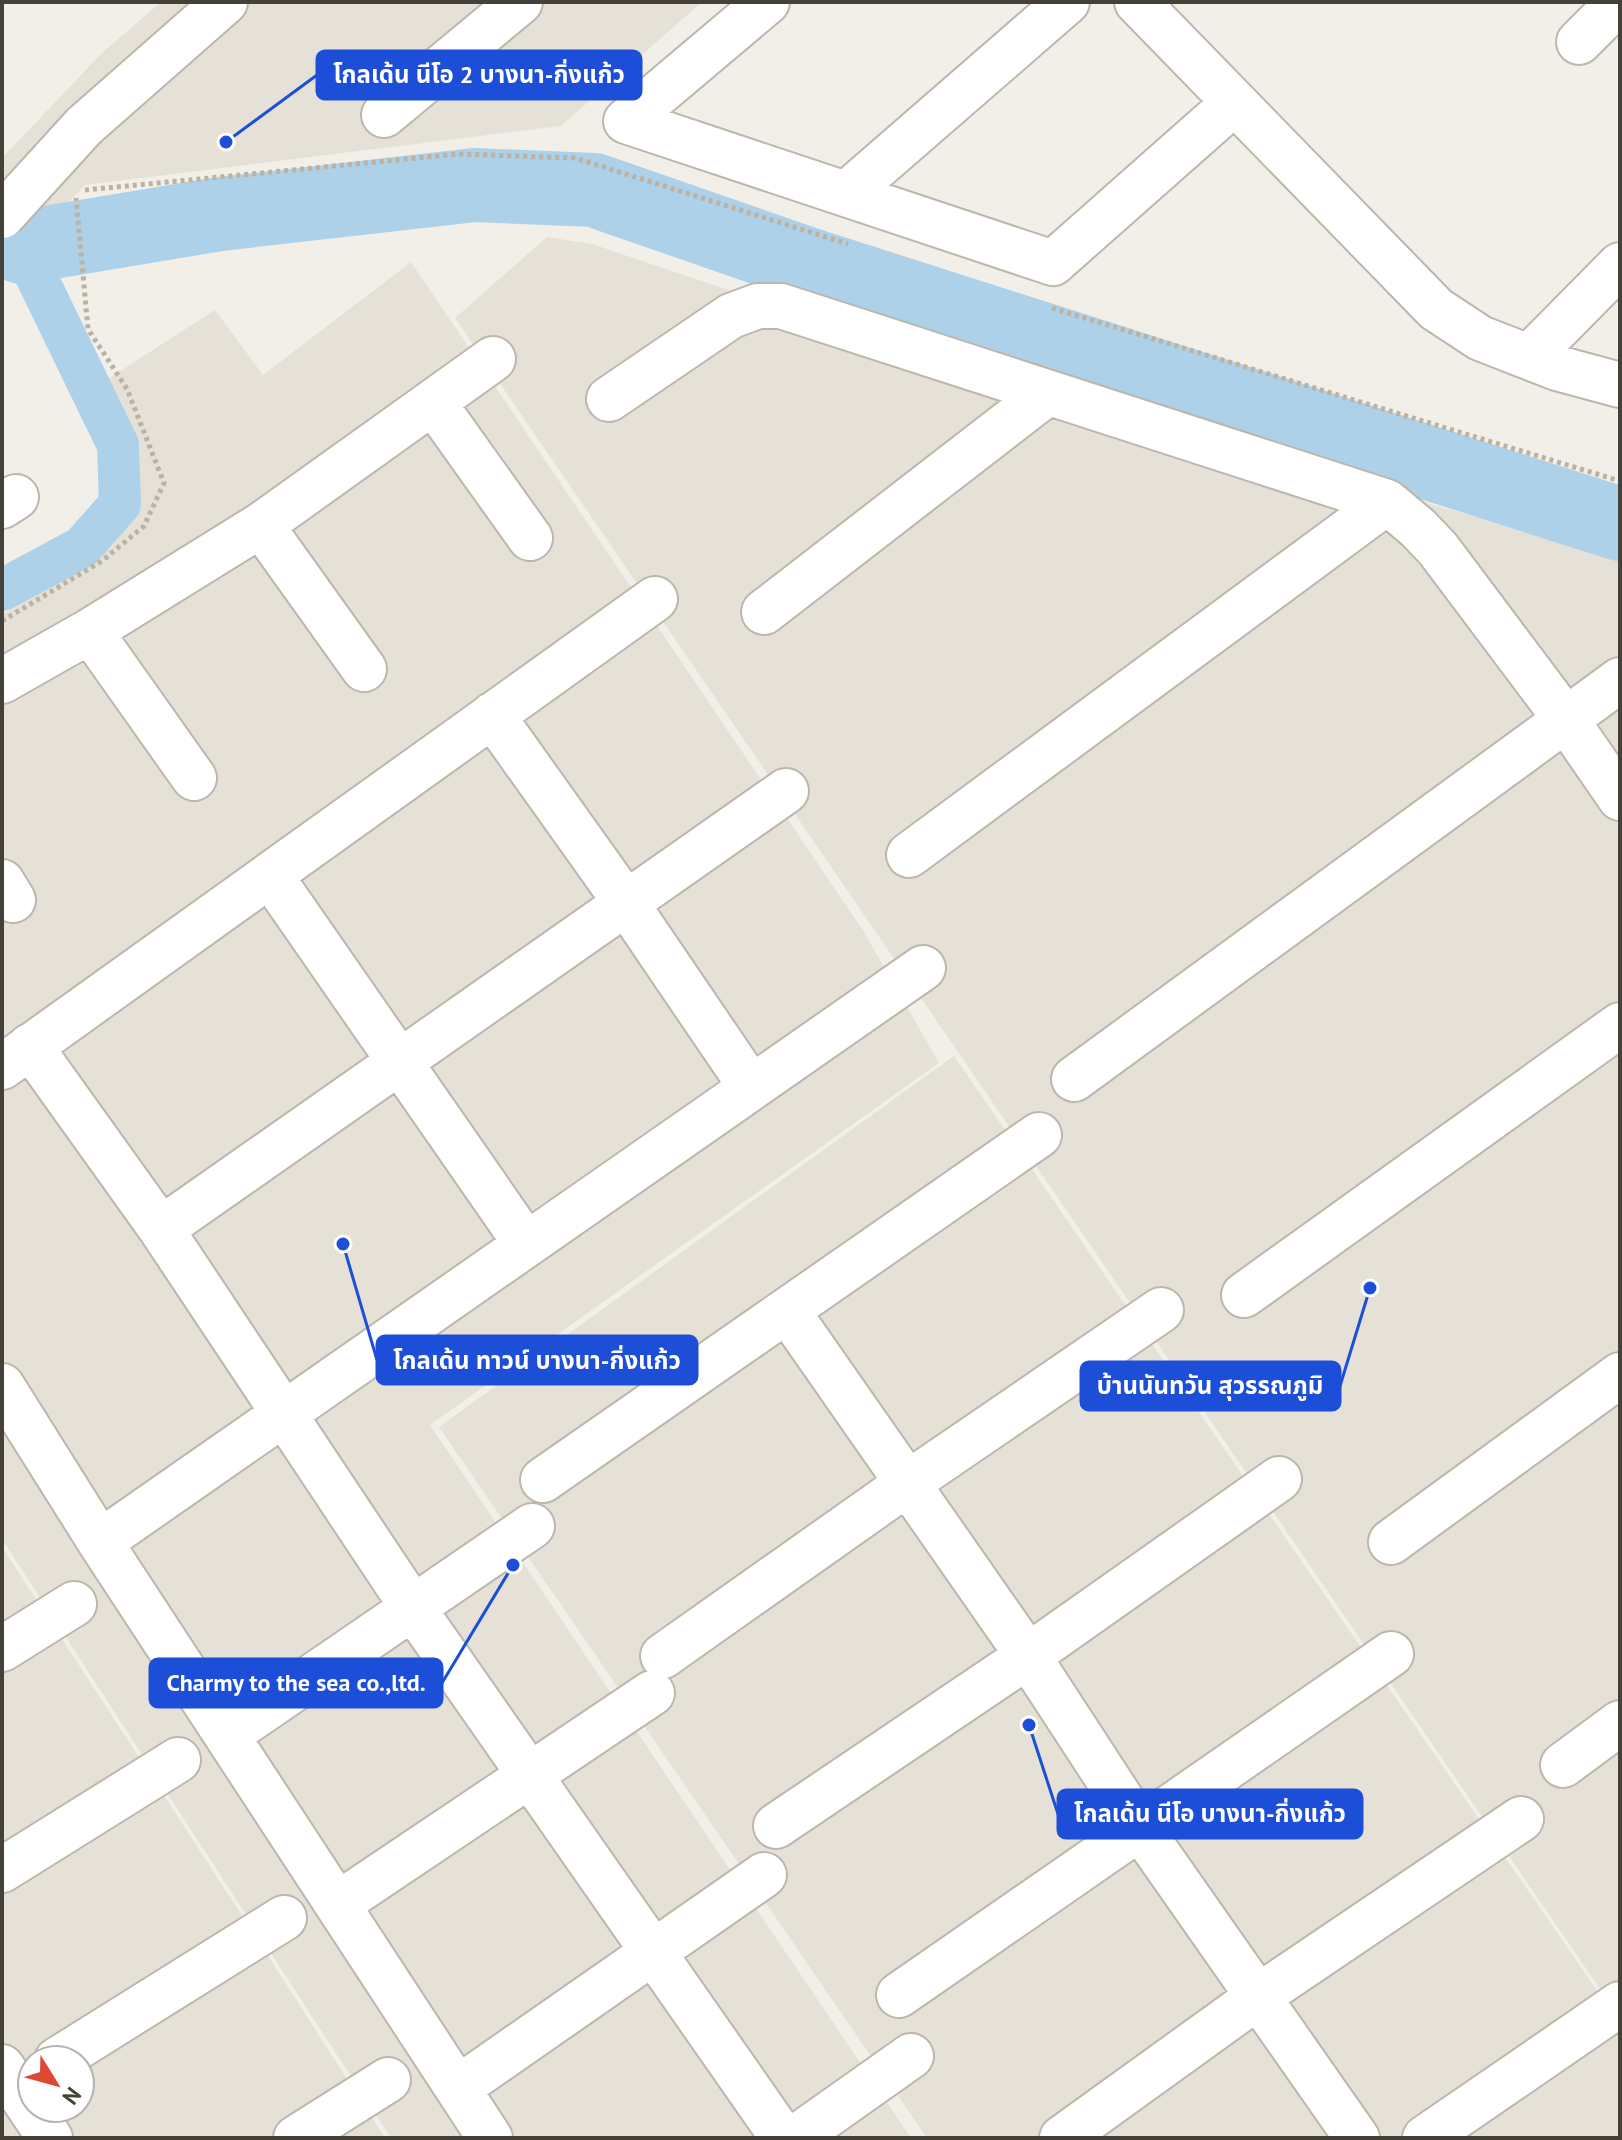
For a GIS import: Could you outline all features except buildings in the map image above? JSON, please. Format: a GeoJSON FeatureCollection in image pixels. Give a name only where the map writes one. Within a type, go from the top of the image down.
{"type":"FeatureCollection","features":[{"type":"Feature","properties":{"kind":"street"},"geometry":{"type":"LineString","coordinates":[[2,216],[84,126],[225,2]]}},
{"type":"Feature","properties":{"kind":"street"},"geometry":{"type":"LineString","coordinates":[[384,115],[520,2]]}},
{"type":"Feature","properties":{"kind":"street"},"geometry":{"type":"LineString","coordinates":[[767,2],[626,121],[1053,263],[1234,103]]}},
{"type":"Feature","properties":{"kind":"street"},"geometry":{"type":"LineString","coordinates":[[846,194],[1067,2]]}},
{"type":"Feature","properties":{"kind":"street"},"geometry":{"type":"LineString","coordinates":[[1137,2],[1436,309],[1480,338],[1529,357],[1620,385]]}},
{"type":"Feature","properties":{"kind":"street"},"geometry":{"type":"LineString","coordinates":[[1579,42],[1619,2]]}},
{"type":"Feature","properties":{"kind":"street"},"geometry":{"type":"LineString","coordinates":[[1529,357],[1620,265]]}},
{"type":"Feature","properties":{"kind":"street"},"geometry":{"type":"LineString","coordinates":[[609,399],[731,316],[758,306],[781,306],[1387,502],[1438,549],[1567,721],[1620,798]]}},
{"type":"Feature","properties":{"kind":"street"},"geometry":{"type":"LineString","coordinates":[[2,681],[90,631],[261,525],[493,359]]}},
{"type":"Feature","properties":{"kind":"street"},"geometry":{"type":"LineString","coordinates":[[764,612],[1046,394]]}},
{"type":"Feature","properties":{"kind":"street"},"geometry":{"type":"LineString","coordinates":[[433,402],[530,538]]}},
{"type":"Feature","properties":{"kind":"street"},"geometry":{"type":"LineString","coordinates":[[909,855],[1387,502]]}},
{"type":"Feature","properties":{"kind":"street"},"geometry":{"type":"LineString","coordinates":[[261,525],[364,669]]}},
{"type":"Feature","properties":{"kind":"street"},"geometry":{"type":"LineString","coordinates":[[655,599],[16,1056],[161,1229],[413,1608],[783,2138]]}},
{"type":"Feature","properties":{"kind":"street"},"geometry":{"type":"LineString","coordinates":[[90,631],[194,778]]}},
{"type":"Feature","properties":{"kind":"street"},"geometry":{"type":"LineString","coordinates":[[1074,1079],[1620,680]]}},
{"type":"Feature","properties":{"kind":"street"},"geometry":{"type":"LineString","coordinates":[[492,715],[626,903],[751,1087]]}},
{"type":"Feature","properties":{"kind":"street"},"geometry":{"type":"LineString","coordinates":[[161,1229],[786,791]]}},
{"type":"Feature","properties":{"kind":"street"},"geometry":{"type":"LineString","coordinates":[[270,875],[526,1244]]}},
{"type":"Feature","properties":{"kind":"street"},"geometry":{"type":"LineString","coordinates":[[100,1542],[923,968]]}},
{"type":"Feature","properties":{"kind":"street"},"geometry":{"type":"LineString","coordinates":[[1244,1295],[1620,1025]]}},
{"type":"Feature","properties":{"kind":"street"},"geometry":{"type":"LineString","coordinates":[[543,1480],[1039,1135]]}},
{"type":"Feature","properties":{"kind":"street"},"geometry":{"type":"LineString","coordinates":[[338,1904],[530,1775],[908,1483],[1161,1310]]}},
{"type":"Feature","properties":{"kind":"street"},"geometry":{"type":"LineString","coordinates":[[788,1312],[1028,1656],[1140,1828],[1357,2138]]}},
{"type":"Feature","properties":{"kind":"street"},"geometry":{"type":"LineString","coordinates":[[1391,1542],[1620,1375]]}},
{"type":"Feature","properties":{"kind":"street"},"geometry":{"type":"LineString","coordinates":[[2,1386],[100,1542],[490,2138]]}},
{"type":"Feature","properties":{"kind":"street"},"geometry":{"type":"LineString","coordinates":[[776,1826],[1028,1656],[1279,1479]]}},
{"type":"Feature","properties":{"kind":"street"},"geometry":{"type":"LineString","coordinates":[[227,1735],[532,1526]]}},
{"type":"Feature","properties":{"kind":"street"},"geometry":{"type":"LineString","coordinates":[[2,1649],[74,1604]]}},
{"type":"Feature","properties":{"kind":"street"},"geometry":{"type":"LineString","coordinates":[[899,1995],[1391,1654]]}},
{"type":"Feature","properties":{"kind":"street"},"geometry":{"type":"LineString","coordinates":[[1563,1765],[1620,1723]]}},
{"type":"Feature","properties":{"kind":"street"},"geometry":{"type":"LineString","coordinates":[[2,1870],[178,1760]]}},
{"type":"Feature","properties":{"kind":"street"},"geometry":{"type":"LineString","coordinates":[[1062,2138],[1259,1996],[1521,1819]]}},
{"type":"Feature","properties":{"kind":"street"},"geometry":{"type":"LineString","coordinates":[[458,2088],[764,1875]]}},
{"type":"Feature","properties":{"kind":"street"},"geometry":{"type":"LineString","coordinates":[[83,2044],[284,1918]]}},
{"type":"Feature","properties":{"kind":"street"},"geometry":{"type":"LineString","coordinates":[[1425,2138],[1620,2004]]}},
{"type":"Feature","properties":{"kind":"street"},"geometry":{"type":"LineString","coordinates":[[795,2138],[911,2056]]}},
{"type":"Feature","properties":{"kind":"street"},"geometry":{"type":"LineString","coordinates":[[296,2138],[388,2080]]}},
{"type":"Feature","properties":{"kind":"street"},"geometry":{"type":"LineString","coordinates":[[13,2081],[50,2138]]}},
{"type":"Feature","properties":{"kind":"path"},"geometry":{"type":"LineString","coordinates":[[2,621],[102,561],[144,526],[164,483],[127,389],[88,329],[76,191],[459,154],[575,158],[862,248]]}},
{"type":"Feature","properties":{"kind":"path"},"geometry":{"type":"LineString","coordinates":[[1043,305],[1620,481]]}},
{"type":"Feature","properties":{"kind":"shaded area"},"geometry":{"type":"Polygon","coordinates":[[[161,2],[702,2],[561,126],[85,185],[2,272],[2,158],[102,53],[161,2]]]}},
{"type":"Feature","properties":{"kind":"shaded area"},"geometry":{"type":"Polygon","coordinates":[[[547,237],[592,244],[1037,394],[1620,557],[1620,2018],[455,318],[547,237]]]}},
{"type":"Feature","properties":{"kind":"shaded area"},"geometry":{"type":"Polygon","coordinates":[[[411,262],[864,932],[939,1063],[430,1425],[911,2138],[391,2138],[2,1539],[2,615],[113,545],[138,483],[100,384],[215,310],[263,375],[411,262]]]}},
{"type":"Feature","properties":{"kind":"shaded area"},"geometry":{"type":"Polygon","coordinates":[[[954,1056],[1620,2024],[1620,2138],[927,2138],[439,1427],[954,1056]]]}},
{"type":"Feature","properties":{"kind":"shaded area"},"geometry":{"type":"Polygon","coordinates":[[[2,1547],[230,1897],[385,2138],[2,2138],[2,1547]]]}},
{"type":"Feature","properties":{"kind":"waterway"},"geometry":{"type":"LineString","coordinates":[[2,240],[22,247],[220,214],[475,185],[594,190],[810,265],[1620,524]]}},
{"type":"Feature","properties":{"kind":"waterway"},"geometry":{"type":"LineString","coordinates":[[2,590],[82,547],[120,504],[118,445],[22,247]]}},
{"type":"Feature","properties":{"kind":"place","name":"โกลเด้น นีโอ 2 บางนา-กิ่งแก้ว"},"geometry":{"type":"Point","coordinates":[226,142]}},
{"type":"Feature","properties":{"kind":"place","name":"โกลเด้น ทาวน์ บางนา-กิ่งแก้ว"},"geometry":{"type":"Point","coordinates":[343,1244]}},
{"type":"Feature","properties":{"kind":"place","name":"บ้านนันทวัน สุวรรณภูมิ"},"geometry":{"type":"Point","coordinates":[1370,1288]}},
{"type":"Feature","properties":{"kind":"place","name":"Charmy to the sea co.,ltd."},"geometry":{"type":"Point","coordinates":[513,1565]}},
{"type":"Feature","properties":{"kind":"place","name":"โกลเด้น นีโอ บางนา-กิ่งแก้ว"},"geometry":{"type":"Point","coordinates":[1029,1725]}}]}
